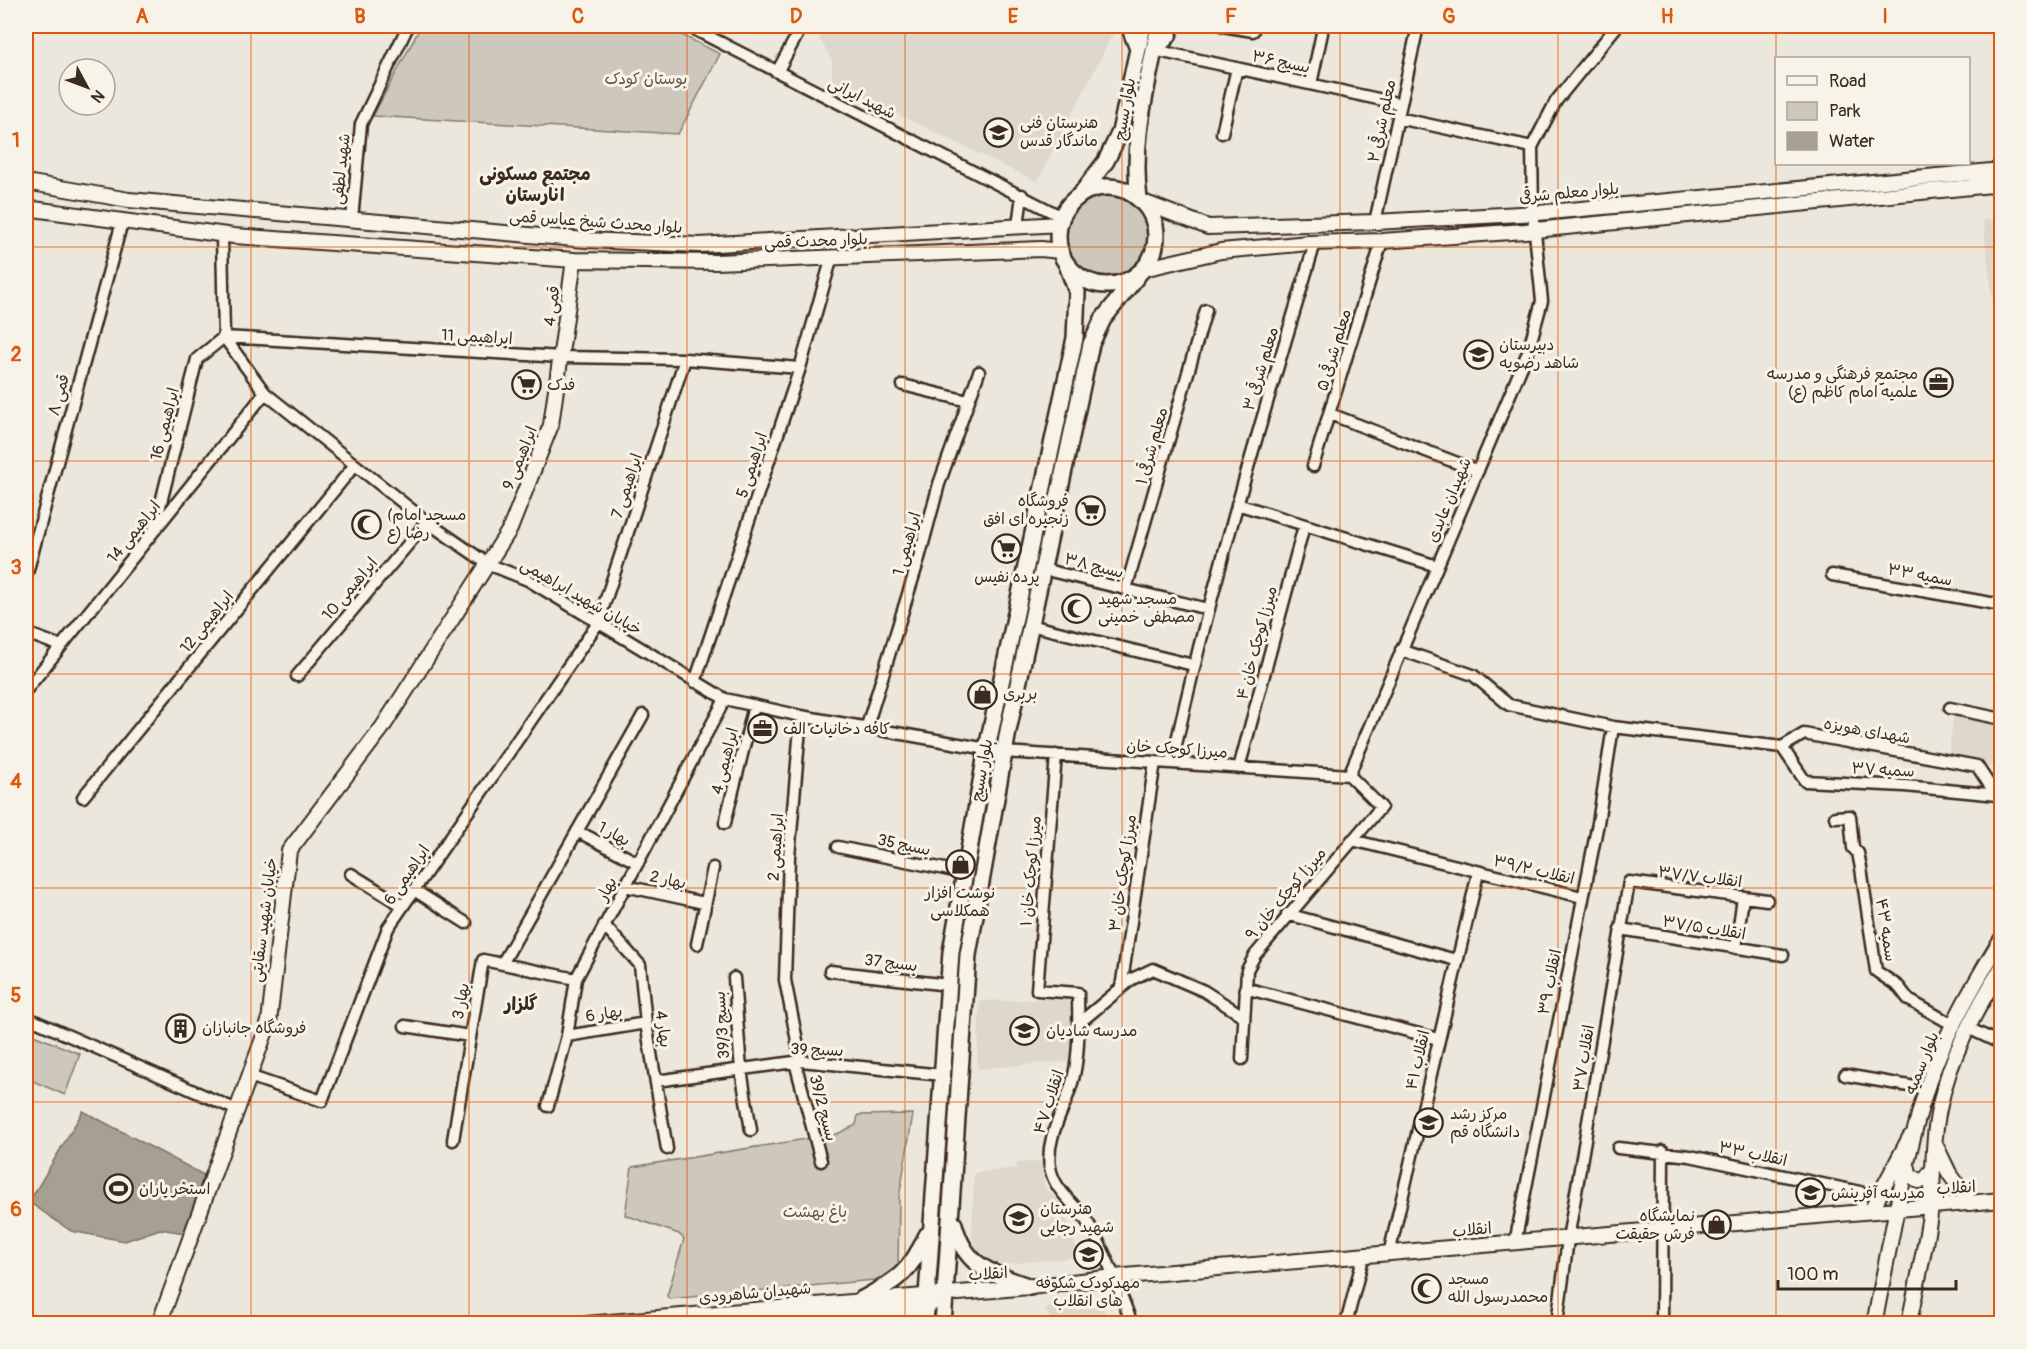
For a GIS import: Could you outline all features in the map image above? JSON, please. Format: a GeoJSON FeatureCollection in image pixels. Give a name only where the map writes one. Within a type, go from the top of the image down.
{"type":"FeatureCollection","features":[{"type":"Feature","properties":{"kind":"main road"},"geometry":{"type":"LineString","coordinates":[[1131,26],[1138,49]]}},
{"type":"Feature","properties":{"kind":"main road","name":"بلوار بسیج"},"geometry":{"type":"LineString","coordinates":[[1081,194],[1106,161],[1120,132],[1143,26]]}},
{"type":"Feature","properties":{"kind":"main road","name":"بلوار بسیج"},"geometry":{"type":"LineString","coordinates":[[1141,200],[1135,160],[1136,140],[1159,26]]}},
{"type":"Feature","properties":{"kind":"main road"},"geometry":{"type":"LineString","coordinates":[[1154,50],[1168,36],[1171,26]]}},
{"type":"Feature","properties":{"kind":"main road","name":"بلوار معلم شرقی"},"geometry":{"type":"LineString","coordinates":[[1141,200],[1208,227],[1375,222],[1533,213],[2001,170]]}},
{"type":"Feature","properties":{"kind":"main road","name":"بلوار محدث شیخ عباس قمی"},"geometry":{"type":"LineString","coordinates":[[26,182],[129,200],[586,240],[700,245],[1018,226],[1061,221]]}},
{"type":"Feature","properties":{"kind":"main road","name":"بلوار معلم شرقی"},"geometry":{"type":"LineString","coordinates":[[1140,272],[1221,251],[1535,230],[2001,184]]}},
{"type":"Feature","properties":{"kind":"main road"},"geometry":{"type":"LineString","coordinates":[[1113,187],[1130,192],[1141,200],[1152,216],[1156,231],[1155,248],[1140,272],[1124,282],[1108,285],[1092,283],[1078,276],[1067,265],[1060,251],[1058,235],[1068,205],[1081,194],[1096,188],[1113,187]]}},
{"type":"Feature","properties":{"kind":"main road"},"geometry":{"type":"LineString","coordinates":[[26,208],[222,234],[574,260]]}},
{"type":"Feature","properties":{"kind":"main road","name":"بلوار محدث قمی"},"geometry":{"type":"LineString","coordinates":[[574,260],[716,262],[1041,249],[1060,251]]}},
{"type":"Feature","properties":{"kind":"main road","name":"قمی 4"},"geometry":{"type":"LineString","coordinates":[[562,357],[574,260]]}},
{"type":"Feature","properties":{"kind":"main road","name":"بلوار بسیج"},"geometry":{"type":"LineString","coordinates":[[926,1309],[948,985],[964,873],[987,748],[1075,338],[1077,292],[1067,265]]}},
{"type":"Feature","properties":{"kind":"main road","name":"بلوار بسیج"},"geometry":{"type":"LineString","coordinates":[[943,1323],[968,955],[1007,735],[1091,344],[1103,319],[1140,272]]}},
{"type":"Feature","properties":{"kind":"main road","name":"ابراهیمی 9"},"geometry":{"type":"LineString","coordinates":[[488,564],[510,529],[551,425],[562,357]]}},
{"type":"Feature","properties":{"kind":"main road","name":"خیابان شهید سقایتی"},"geometry":{"type":"LineString","coordinates":[[159,1323],[269,1022],[289,851],[382,728],[488,564]]}},
{"type":"Feature","properties":{"kind":"main road"},"geometry":{"type":"LineString","coordinates":[[992,730],[998,739],[1007,735]]}},
{"type":"Feature","properties":{"kind":"main road"},"geometry":{"type":"LineString","coordinates":[[984,769],[988,764],[993,763],[1000,773]]}},
{"type":"Feature","properties":{"kind":"main road","name":"بلوار سمیه"},"geometry":{"type":"LineString","coordinates":[[1909,1323],[1931,1206],[1934,1139],[1943,1092],[1966,1000],[2001,938]]}},
{"type":"Feature","properties":{"kind":"main road","name":"بلوار سمیه"},"geometry":{"type":"LineString","coordinates":[[1874,1323],[1927,1089],[1961,1027],[2001,967]]}},
{"type":"Feature","properties":{"kind":"main road"},"geometry":{"type":"LineString","coordinates":[[1867,1212],[1919,1119]]}},
{"type":"Feature","properties":{"kind":"main road"},"geometry":{"type":"LineString","coordinates":[[1934,1139],[1939,1155],[1949,1173],[1971,1203]]}},
{"type":"Feature","properties":{"kind":"main road"},"geometry":{"type":"LineString","coordinates":[[1908,1168],[1909,1174],[1919,1181],[1925,1180],[1932,1170]]}},
{"type":"Feature","properties":{"kind":"main road","name":"انقلاب"},"geometry":{"type":"LineString","coordinates":[[926,1309],[946,1293],[2001,1200]]}},
{"type":"Feature","properties":{"kind":"main road"},"geometry":{"type":"LineString","coordinates":[[951,1213],[958,1240],[973,1261],[983,1269],[1030,1287]]}},
{"type":"Feature","properties":{"kind":"main road"},"geometry":{"type":"LineString","coordinates":[[884,1323],[860,1308],[902,1275],[914,1262],[933,1221]]}},
{"type":"Feature","properties":{"kind":"main road","name":"شهیدان شاهرودی"},"geometry":{"type":"LineString","coordinates":[[586,1323],[860,1308],[926,1309]]}},
{"type":"Feature","properties":{"kind":"main road","name":"شهیدان شاهرودی"},"geometry":{"type":"LineString","coordinates":[[749,1323],[860,1308]]}},
{"type":"Feature","properties":{"kind":"street","name":"شهید لطفی"},"geometry":{"type":"LineString","coordinates":[[352,219],[361,124],[408,26]]}},
{"type":"Feature","properties":{"kind":"street","name":"شهید ایرانی"},"geometry":{"type":"LineString","coordinates":[[688,26],[1022,195],[1061,221]]}},
{"type":"Feature","properties":{"kind":"street"},"geometry":{"type":"LineString","coordinates":[[777,72],[802,26]]}},
{"type":"Feature","properties":{"kind":"street"},"geometry":{"type":"LineString","coordinates":[[1223,26],[1253,32]]}},
{"type":"Feature","properties":{"kind":"street","name":"معلم شرقی ۲"},"geometry":{"type":"LineString","coordinates":[[1375,222],[1418,26]]}},
{"type":"Feature","properties":{"kind":"street"},"geometry":{"type":"LineString","coordinates":[[1398,118],[1532,147],[1556,101],[1617,26]]}},
{"type":"Feature","properties":{"kind":"street"},"geometry":{"type":"LineString","coordinates":[[1311,84],[1322,33]]}},
{"type":"Feature","properties":{"kind":"street","name":"بسیج ۳۶"},"geometry":{"type":"LineString","coordinates":[[1154,50],[1401,104]]}},
{"type":"Feature","properties":{"kind":"street"},"geometry":{"type":"LineString","coordinates":[[1222,133],[1237,68]]}},
{"type":"Feature","properties":{"kind":"street","name":"شهیدان عابدی"},"geometry":{"type":"LineString","coordinates":[[1349,775],[1528,352],[1542,302],[1533,213],[1532,147]]}},
{"type":"Feature","properties":{"kind":"street"},"geometry":{"type":"LineString","coordinates":[[1018,226],[1022,195]]}},
{"type":"Feature","properties":{"kind":"street","name":"قمی ۸"},"geometry":{"type":"LineString","coordinates":[[26,577],[122,222]]}},
{"type":"Feature","properties":{"kind":"street"},"geometry":{"type":"LineString","coordinates":[[222,234],[224,337]]}},
{"type":"Feature","properties":{"kind":"street","name":"معلم شرقی ۵"},"geometry":{"type":"LineString","coordinates":[[1312,466],[1382,241]]}},
{"type":"Feature","properties":{"kind":"street","name":"معلم شرقی ۳"},"geometry":{"type":"LineString","coordinates":[[1172,763],[1193,664],[1208,609],[1315,243]]}},
{"type":"Feature","properties":{"kind":"street","name":"ابراهیمی 5"},"geometry":{"type":"LineString","coordinates":[[695,682],[800,368],[832,257]]}},
{"type":"Feature","properties":{"kind":"street","name":"معلم شرقی ۱"},"geometry":{"type":"LineString","coordinates":[[1126,589],[1206,310]]}},
{"type":"Feature","properties":{"kind":"street","name":"ابراهیمی 11"},"geometry":{"type":"LineString","coordinates":[[224,337],[562,357],[685,359],[800,368]]}},
{"type":"Feature","properties":{"kind":"street","name":"خیابان شهید ابراهیمی"},"geometry":{"type":"LineString","coordinates":[[224,337],[265,393],[427,522],[488,564],[528,580],[725,699],[801,716],[1004,752]]}},
{"type":"Feature","properties":{"kind":"street","name":"ابراهیمی 16"},"geometry":{"type":"LineString","coordinates":[[154,530],[197,359],[224,337]]}},
{"type":"Feature","properties":{"kind":"street","name":"ابراهیمی 7"},"geometry":{"type":"LineString","coordinates":[[598,623],[685,359]]}},
{"type":"Feature","properties":{"kind":"street","name":"ابراهیمی 1"},"geometry":{"type":"LineString","coordinates":[[867,726],[918,562],[939,484],[980,372]]}},
{"type":"Feature","properties":{"kind":"street"},"geometry":{"type":"LineString","coordinates":[[903,385],[968,401]]}},
{"type":"Feature","properties":{"kind":"street","name":"ابراهیمی 14"},"geometry":{"type":"LineString","coordinates":[[26,690],[265,393]]}},
{"type":"Feature","properties":{"kind":"street"},"geometry":{"type":"LineString","coordinates":[[1330,414],[1478,471]]}},
{"type":"Feature","properties":{"kind":"street","name":"ابراهیمی 12"},"geometry":{"type":"LineString","coordinates":[[83,797],[354,466]]}},
{"type":"Feature","properties":{"kind":"street"},"geometry":{"type":"LineString","coordinates":[[1237,504],[1437,566]]}},
{"type":"Feature","properties":{"kind":"street","name":"ابراهیمی 10"},"geometry":{"type":"LineString","coordinates":[[297,676],[427,522]]}},
{"type":"Feature","properties":{"kind":"street","name":"میرزا کوچک خان ۴"},"geometry":{"type":"LineString","coordinates":[[1239,768],[1304,526]]}},
{"type":"Feature","properties":{"kind":"street","name":"بسیج ۳۸"},"geometry":{"type":"LineString","coordinates":[[1042,569],[1208,609]]}},
{"type":"Feature","properties":{"kind":"street","name":"سمیه ۳۳"},"geometry":{"type":"LineString","coordinates":[[1832,575],[2001,605]]}},
{"type":"Feature","properties":{"kind":"street","name":"ابراهیمی 6"},"geometry":{"type":"LineString","coordinates":[[249,1076],[322,1101],[388,928],[598,623]]}},
{"type":"Feature","properties":{"kind":"street"},"geometry":{"type":"LineString","coordinates":[[1030,625],[1193,664]]}},
{"type":"Feature","properties":{"kind":"street"},"geometry":{"type":"LineString","coordinates":[[26,633],[61,646]]}},
{"type":"Feature","properties":{"kind":"street"},"geometry":{"type":"LineString","coordinates":[[1401,650],[1473,675],[1509,705],[1613,727],[1782,747]]}},
{"type":"Feature","properties":{"kind":"street","name":"بهار"},"geometry":{"type":"LineString","coordinates":[[548,1106],[567,1035],[576,979],[725,699]]}},
{"type":"Feature","properties":{"kind":"street","name":"ابراهیمی 4"},"geometry":{"type":"LineString","coordinates":[[725,823],[754,706]]}},
{"type":"Feature","properties":{"kind":"street"},"geometry":{"type":"LineString","coordinates":[[1950,708],[2001,719]]}},
{"type":"Feature","properties":{"kind":"street"},"geometry":{"type":"LineString","coordinates":[[502,964],[643,715]]}},
{"type":"Feature","properties":{"kind":"street","name":"ابراهیمی 2"},"geometry":{"type":"LineString","coordinates":[[798,1062],[785,980],[789,856],[801,716]]}},
{"type":"Feature","properties":{"kind":"street","name":"انقلاب ۳۹"},"geometry":{"type":"LineString","coordinates":[[1515,1243],[1598,824],[1613,727]]}},
{"type":"Feature","properties":{"kind":"street","name":"شهدای هویزه"},"geometry":{"type":"LineString","coordinates":[[1782,747],[1804,734],[1977,766],[1999,795]]}},
{"type":"Feature","properties":{"kind":"street","name":"سمیه ۳۷"},"geometry":{"type":"LineString","coordinates":[[1782,747],[1805,782],[1905,786],[1999,795]]}},
{"type":"Feature","properties":{"kind":"street","name":"میرزا کوچک خان"},"geometry":{"type":"LineString","coordinates":[[1004,752],[1349,775]]}},
{"type":"Feature","properties":{"kind":"street","name":"میرزا کوچک خان ۱"},"geometry":{"type":"LineString","coordinates":[[1037,990],[1056,755]]}},
{"type":"Feature","properties":{"kind":"street","name":"میرزا کوچک خان ۳"},"geometry":{"type":"LineString","coordinates":[[1121,988],[1155,762]]}},
{"type":"Feature","properties":{"kind":"street","name":"میرزا کوچک خان ۹"},"geometry":{"type":"LineString","coordinates":[[1242,1059],[1247,970],[1255,955],[1287,914],[1381,807],[1349,775]]}},
{"type":"Feature","properties":{"kind":"street","name":"سمیه ۴۳"},"geometry":{"type":"LineString","coordinates":[[1835,817],[1850,816],[1853,848],[1858,853],[1876,955],[1876,971],[1899,987],[1909,1000],[1961,1027]]}},
{"type":"Feature","properties":{"kind":"street","name":"بهار 1"},"geometry":{"type":"LineString","coordinates":[[577,831],[638,863]]}},
{"type":"Feature","properties":{"kind":"street","name":"انقلاب ۳۹/۲"},"geometry":{"type":"LineString","coordinates":[[1352,840],[1582,897]]}},
{"type":"Feature","properties":{"kind":"street","name":"بسیج 35"},"geometry":{"type":"LineString","coordinates":[[838,847],[964,873]]}},
{"type":"Feature","properties":{"kind":"street"},"geometry":{"type":"LineString","coordinates":[[697,945],[713,868]]}},
{"type":"Feature","properties":{"kind":"street","name":"انقلاب ۴۱"},"geometry":{"type":"LineString","coordinates":[[1389,1254],[1478,873]]}},
{"type":"Feature","properties":{"kind":"street"},"geometry":{"type":"LineString","coordinates":[[351,874],[403,906]]}},
{"type":"Feature","properties":{"kind":"street","name":"انقلاب ۳۷/۷"},"geometry":{"type":"LineString","coordinates":[[1629,882],[1767,900]]}},
{"type":"Feature","properties":{"kind":"street","name":"انقلاب ۳۷"},"geometry":{"type":"LineString","coordinates":[[1557,1323],[1568,1239],[1629,882]]}},
{"type":"Feature","properties":{"kind":"street","name":"بهار 2"},"geometry":{"type":"LineString","coordinates":[[626,886],[704,903]]}},
{"type":"Feature","properties":{"kind":"street"},"geometry":{"type":"LineString","coordinates":[[414,890],[466,923]]}},
{"type":"Feature","properties":{"kind":"street"},"geometry":{"type":"LineString","coordinates":[[1736,948],[1743,897]]}},
{"type":"Feature","properties":{"kind":"street"},"geometry":{"type":"LineString","coordinates":[[1287,914],[1456,960]]}},
{"type":"Feature","properties":{"kind":"street","name":"بهار 4"},"geometry":{"type":"LineString","coordinates":[[604,925],[640,965],[646,1023],[667,1149]]}},
{"type":"Feature","properties":{"kind":"street","name":"انقلاب ۳۷/۵"},"geometry":{"type":"LineString","coordinates":[[1620,929],[1784,955]]}},
{"type":"Feature","properties":{"kind":"street","name":"بهار 3"},"geometry":{"type":"LineString","coordinates":[[453,1140],[483,960],[576,979]]}},
{"type":"Feature","properties":{"kind":"street"},"geometry":{"type":"LineString","coordinates":[[1078,1024],[1138,975],[1153,969],[1204,991],[1243,1016]]}},
{"type":"Feature","properties":{"kind":"street","name":"بسیج 37"},"geometry":{"type":"LineString","coordinates":[[830,971],[948,985]]}},
{"type":"Feature","properties":{"kind":"street","name":"بسیج 39/3"},"geometry":{"type":"LineString","coordinates":[[734,978],[741,1070],[751,1130]]}},
{"type":"Feature","properties":{"kind":"street"},"geometry":{"type":"LineString","coordinates":[[1245,988],[1438,1039]]}},
{"type":"Feature","properties":{"kind":"street","name":"انقلاب ۴۷"},"geometry":{"type":"LineString","coordinates":[[1037,990],[1078,993],[1074,1077],[1050,1147],[1050,1165],[1054,1182],[1087,1222],[1114,1277],[1132,1323]]}},
{"type":"Feature","properties":{"kind":"street"},"geometry":{"type":"LineString","coordinates":[[26,1017],[237,1110]]}},
{"type":"Feature","properties":{"kind":"street","name":"بهار 6"},"geometry":{"type":"LineString","coordinates":[[567,1035],[646,1023]]}},
{"type":"Feature","properties":{"kind":"street"},"geometry":{"type":"LineString","coordinates":[[405,1026],[470,1036]]}},
{"type":"Feature","properties":{"kind":"street"},"geometry":{"type":"LineString","coordinates":[[1961,1027],[2001,1044]]}},
{"type":"Feature","properties":{"kind":"street","name":"بسیج 39"},"geometry":{"type":"LineString","coordinates":[[656,1081],[798,1062],[943,1075]]}},
{"type":"Feature","properties":{"kind":"street","name":"بسیج 39/2"},"geometry":{"type":"LineString","coordinates":[[798,1062],[821,1161]]}},
{"type":"Feature","properties":{"kind":"street"},"geometry":{"type":"LineString","coordinates":[[1845,1075],[1927,1089]]}},
{"type":"Feature","properties":{"kind":"street","name":"انقلاب ۳۳"},"geometry":{"type":"LineString","coordinates":[[1618,1148],[1663,1151],[1860,1192],[1867,1212]]}},
{"type":"Feature","properties":{"kind":"street"},"geometry":{"type":"LineString","coordinates":[[1662,1323],[1663,1151]]}},
{"type":"Feature","properties":{"kind":"street"},"geometry":{"type":"LineString","coordinates":[[1346,1323],[1363,1258]]}},
{"type":"Feature","properties":{"kind":"shaded area","name":"هنرستان فنی ماندگار قدس"},"geometry":{"type":"Polygon","coordinates":[[[825,26],[1117,26],[1037,182],[832,82],[832,61],[819,38],[825,26]]]}},
{"type":"Feature","properties":{"kind":"shaded area"},"geometry":{"type":"Polygon","coordinates":[[[2001,219],[2001,330],[1996,331],[1983,220],[2001,219]]]}},
{"type":"Feature","properties":{"kind":"shaded area"},"geometry":{"type":"Polygon","coordinates":[[[1954,714],[2001,724],[2001,769],[1948,757],[1954,714]]]}},
{"type":"Feature","properties":{"kind":"shaded area","name":"مدرسه شادیان"},"geometry":{"type":"Polygon","coordinates":[[[1069,999],[1072,1061],[977,1069],[980,1001],[1069,999]]]}},
{"type":"Feature","properties":{"kind":"shaded area","name":"هنرستان شهید رجایی"},"geometry":{"type":"Polygon","coordinates":[[[1043,1161],[1044,1187],[1066,1208],[1061,1212],[1069,1224],[1078,1253],[1093,1247],[1099,1262],[1092,1266],[1090,1264],[1084,1266],[1079,1257],[997,1265],[976,1248],[972,1238],[974,1173],[1017,1168],[1017,1163],[1043,1161]]]}},
{"type":"Feature","properties":{"kind":"shaded area","name":"مدرسه آفرینش"},"geometry":{"type":"Polygon","coordinates":[[[1802,1183],[1819,1187],[1817,1201],[1803,1202],[1803,1195],[1800,1192],[1802,1183]]]}},
{"type":"Feature","properties":{"kind":"shaded area"},"geometry":{"type":"Polygon","coordinates":[[[1100,1303],[1110,1323],[1052,1323],[1045,1308],[1100,1303]]]}},
{"type":"Feature","properties":{"kind":"green space","name":"بوستان کودک"},"geometry":{"type":"Polygon","coordinates":[[[421,26],[664,26],[720,54],[678,134],[373,116],[421,26]]]}},
{"type":"Feature","properties":{"kind":"green space"},"geometry":{"type":"Polygon","coordinates":[[[1099,195],[1115,195],[1130,202],[1141,213],[1148,228],[1145,252],[1136,265],[1115,277],[1099,277],[1084,270],[1073,259],[1066,244],[1066,228],[1073,213],[1084,202],[1099,195]]]}},
{"type":"Feature","properties":{"kind":"green space"},"geometry":{"type":"Polygon","coordinates":[[[26,1032],[80,1054],[65,1095],[26,1078],[26,1032]]]}},
{"type":"Feature","properties":{"kind":"green space","name":"باغ بهشت"},"geometry":{"type":"Polygon","coordinates":[[[913,1114],[899,1198],[898,1270],[885,1279],[669,1299],[667,1296],[684,1239],[679,1234],[625,1215],[632,1167],[837,1134],[856,1125],[858,1115],[913,1114]]]}},
{"type":"Feature","properties":{"kind":"water","name":"استخر یاران"},"geometry":{"type":"Polygon","coordinates":[[[83,1111],[204,1175],[184,1233],[160,1229],[125,1241],[71,1231],[29,1202],[83,1111]]]}},
{"type":"Feature","properties":{"kind":"place","name":"هنرستان فنی ماندگار قدس"},"geometry":{"type":"Point","coordinates":[999,132]}},
{"type":"Feature","properties":{"kind":"place","name":"دبیرستان شاهد رضویه"},"geometry":{"type":"Point","coordinates":[1478,354]}},
{"type":"Feature","properties":{"kind":"place","name":"مجتمع فرهنگی و مدرسه علمیه امام کاظم (ع)"},"geometry":{"type":"Point","coordinates":[1939,383]}},
{"type":"Feature","properties":{"kind":"place","name":"فدک"},"geometry":{"type":"Point","coordinates":[526,385]}},
{"type":"Feature","properties":{"kind":"place","name":"فروشگاه زنجیره ای افق"},"geometry":{"type":"Point","coordinates":[1090,510]}},
{"type":"Feature","properties":{"kind":"place","name":"(مسجد امام رضا (ع"},"geometry":{"type":"Point","coordinates":[366,524]}},
{"type":"Feature","properties":{"kind":"place","name":"پرده نفیس"},"geometry":{"type":"Point","coordinates":[1007,549]}},
{"type":"Feature","properties":{"kind":"place","name":"مسجد شهید مصطفی خمینی"},"geometry":{"type":"Point","coordinates":[1077,608]}},
{"type":"Feature","properties":{"kind":"place","name":"بربری"},"geometry":{"type":"Point","coordinates":[982,694]}},
{"type":"Feature","properties":{"kind":"place","name":"کافه دخانیات الف"},"geometry":{"type":"Point","coordinates":[762,729]}},
{"type":"Feature","properties":{"kind":"place","name":"نوشت افزار همکلاسی"},"geometry":{"type":"Point","coordinates":[960,865]}},
{"type":"Feature","properties":{"kind":"place","name":"فروشگاه جانبازان"},"geometry":{"type":"Point","coordinates":[181,1028]}},
{"type":"Feature","properties":{"kind":"place","name":"مدرسه شادیان"},"geometry":{"type":"Point","coordinates":[1025,1031]}},
{"type":"Feature","properties":{"kind":"place","name":"مرکز رشد دانشگاه قم"},"geometry":{"type":"Point","coordinates":[1429,1123]}},
{"type":"Feature","properties":{"kind":"place","name":"استخر یاران"},"geometry":{"type":"Point","coordinates":[118,1189]}},
{"type":"Feature","properties":{"kind":"place","name":"مدرسه آفرینش"},"geometry":{"type":"Point","coordinates":[1810,1193]}},
{"type":"Feature","properties":{"kind":"place","name":"هنرستان شهید رجایی"},"geometry":{"type":"Point","coordinates":[1019,1218]}},
{"type":"Feature","properties":{"kind":"place","name":"نمایشگاه فرش حقیقت"},"geometry":{"type":"Point","coordinates":[1716,1225]}},
{"type":"Feature","properties":{"kind":"place","name":"مهدکودک شکوفه های انقلاب"},"geometry":{"type":"Point","coordinates":[1088,1255]}},
{"type":"Feature","properties":{"kind":"place","name":"مسجد محمدرسول الله"},"geometry":{"type":"Point","coordinates":[1427,1288]}},
{"type":"Feature","properties":{"kind":"district","name":"مجتمع مسکونی انارستان"},"geometry":{"type":"Point","coordinates":[535,184]}},
{"type":"Feature","properties":{"kind":"district","name":"گلزار"},"geometry":{"type":"Point","coordinates":[521,1004]}}]}
